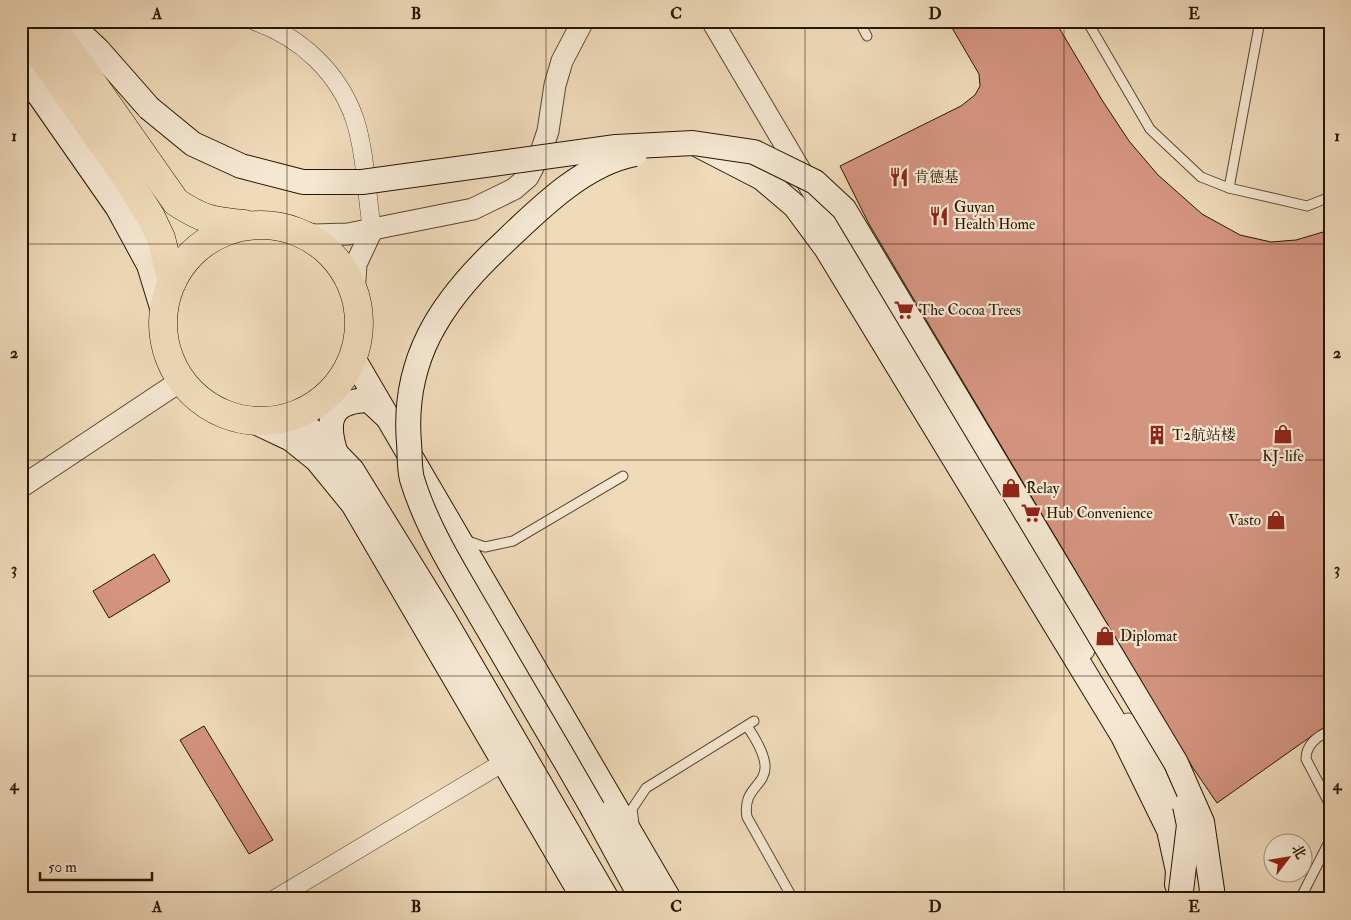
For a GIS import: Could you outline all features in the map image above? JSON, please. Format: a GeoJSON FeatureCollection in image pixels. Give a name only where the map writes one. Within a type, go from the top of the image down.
{"type":"FeatureCollection","features":[{"type":"Feature","properties":{"kind":"main road"},"geometry":{"type":"LineString","coordinates":[[49,21],[176,202],[193,213],[213,222],[287,229],[302,235],[329,253],[344,272],[354,294],[359,326],[352,358],[346,372],[326,397],[312,407],[283,419],[253,421]]}},
{"type":"Feature","properties":{"kind":"main road"},"geometry":{"type":"LineString","coordinates":[[67,21],[98,50],[149,108],[194,144],[241,166],[303,182],[362,182],[616,147],[694,143],[754,152],[815,182],[844,209],[1176,763],[1202,822],[1212,890],[1210,899]]}},
{"type":"Feature","properties":{"kind":"main road"},"geometry":{"type":"LineString","coordinates":[[79,21],[98,50]]}},
{"type":"Feature","properties":{"kind":"main road"},"geometry":{"type":"LineString","coordinates":[[21,27],[128,180],[150,217],[161,238],[172,282]]}},
{"type":"Feature","properties":{"kind":"main road"},"geometry":{"type":"LineString","coordinates":[[21,69],[118,208],[149,265],[164,314],[166,344],[170,359],[182,380],[197,397],[209,406],[238,418],[253,421],[291,439],[311,455],[353,504],[584,899]]}},
{"type":"Feature","properties":{"kind":"main road"},"geometry":{"type":"LineString","coordinates":[[642,899],[593,809],[449,562],[427,519],[412,477],[406,415],[415,374],[427,335],[468,276],[569,184],[621,156],[694,143],[762,178],[795,206],[826,248],[1123,736],[1169,830],[1178,872],[1178,899]]}},
{"type":"Feature","properties":{"kind":"main road"},"geometry":{"type":"LineString","coordinates":[[164,314],[172,282],[183,263],[210,240],[232,230],[256,225]]}},
{"type":"Feature","properties":{"kind":"main road"},"geometry":{"type":"LineString","coordinates":[[352,358],[668,899]]}},
{"type":"Feature","properties":{"kind":"main road"},"geometry":{"type":"LineString","coordinates":[[353,504],[335,451],[330,424],[336,410],[352,401],[369,400],[387,416]]}},
{"type":"Feature","properties":{"kind":"main road"},"geometry":{"type":"LineString","coordinates":[[283,419],[303,425],[335,451],[352,470],[444,619],[607,899]]}},
{"type":"Feature","properties":{"kind":"main road"},"geometry":{"type":"LineString","coordinates":[[1176,763],[1188,826],[1178,899]]}},
{"type":"Feature","properties":{"kind":"street"},"geometry":{"type":"LineString","coordinates":[[254,21],[290,38],[313,55],[330,72],[344,94],[355,120],[372,230],[356,264],[354,294]]}},
{"type":"Feature","properties":{"kind":"street"},"geometry":{"type":"LineString","coordinates":[[287,229],[328,236],[372,230],[473,209],[514,189],[528,177],[541,152],[548,131],[555,85],[562,61],[583,21]]}},
{"type":"Feature","properties":{"kind":"street"},"geometry":{"type":"LineString","coordinates":[[712,21],[1149,760],[1177,823],[1185,873],[1186,899]]}},
{"type":"Feature","properties":{"kind":"street"},"geometry":{"type":"LineString","coordinates":[[21,488],[182,380]]}},
{"type":"Feature","properties":{"kind":"street"},"geometry":{"type":"LineString","coordinates":[[275,899],[504,762]]}},
{"type":"Feature","properties":{"kind":"lane"},"geometry":{"type":"LineString","coordinates":[[859,21],[867,36]]}},
{"type":"Feature","properties":{"kind":"lane"},"geometry":{"type":"LineString","coordinates":[[1087,21],[1150,129],[1201,177],[1229,188],[1307,206],[1330,197]]}},
{"type":"Feature","properties":{"kind":"lane"},"geometry":{"type":"LineString","coordinates":[[1229,188],[1260,21]]}},
{"type":"Feature","properties":{"kind":"lane"},"geometry":{"type":"LineString","coordinates":[[457,536],[484,547],[513,541],[623,476]]}},
{"type":"Feature","properties":{"kind":"lane"},"geometry":{"type":"LineString","coordinates":[[636,844],[632,809],[646,788],[751,724],[767,767],[762,783],[746,804],[747,817],[793,899]]}},
{"type":"Feature","properties":{"kind":"lane"},"geometry":{"type":"LineString","coordinates":[[1330,731],[1322,734],[1311,743],[1306,751],[1306,759],[1330,805]]}},
{"type":"Feature","properties":{"kind":"lane"},"geometry":{"type":"LineString","coordinates":[[1300,899],[1330,840]]}},
{"type":"Feature","properties":{"kind":"building","name":"T2航站楼"},"geometry":{"type":"Polygon","coordinates":[[[948,21],[1055,21],[1129,141],[1158,175],[1202,214],[1240,235],[1271,242],[1296,240],[1330,230],[1330,723],[1217,803],[1193,768],[869,224],[840,166],[961,106],[975,95],[980,86],[979,74],[948,21]]]}},
{"type":"Feature","properties":{"kind":"building"},"geometry":{"type":"Polygon","coordinates":[[[154,554],[170,581],[109,618],[93,591],[154,554]]]}},
{"type":"Feature","properties":{"kind":"building"},"geometry":{"type":"Polygon","coordinates":[[[204,726],[273,840],[249,854],[180,740],[204,726]]]}},
{"type":"Feature","properties":{"kind":"place","name":"肯德基"},"geometry":{"type":"Point","coordinates":[899,177]}},
{"type":"Feature","properties":{"kind":"place","name":"Guyan Health Home"},"geometry":{"type":"Point","coordinates":[939,216]}},
{"type":"Feature","properties":{"kind":"place","name":"The Cocoa Trees"},"geometry":{"type":"Point","coordinates":[904,310]}},
{"type":"Feature","properties":{"kind":"place","name":"KJ-life"},"geometry":{"type":"Point","coordinates":[1283,434]}},
{"type":"Feature","properties":{"kind":"place","name":"T2航站楼"},"geometry":{"type":"Point","coordinates":[1157,435]}},
{"type":"Feature","properties":{"kind":"place","name":"Relay"},"geometry":{"type":"Point","coordinates":[1011,488]}},
{"type":"Feature","properties":{"kind":"place","name":"Hub Convenience"},"geometry":{"type":"Point","coordinates":[1031,513]}},
{"type":"Feature","properties":{"kind":"place","name":"Vasto"},"geometry":{"type":"Point","coordinates":[1276,520]}},
{"type":"Feature","properties":{"kind":"place","name":"Diplomat"},"geometry":{"type":"Point","coordinates":[1105,636]}}]}
